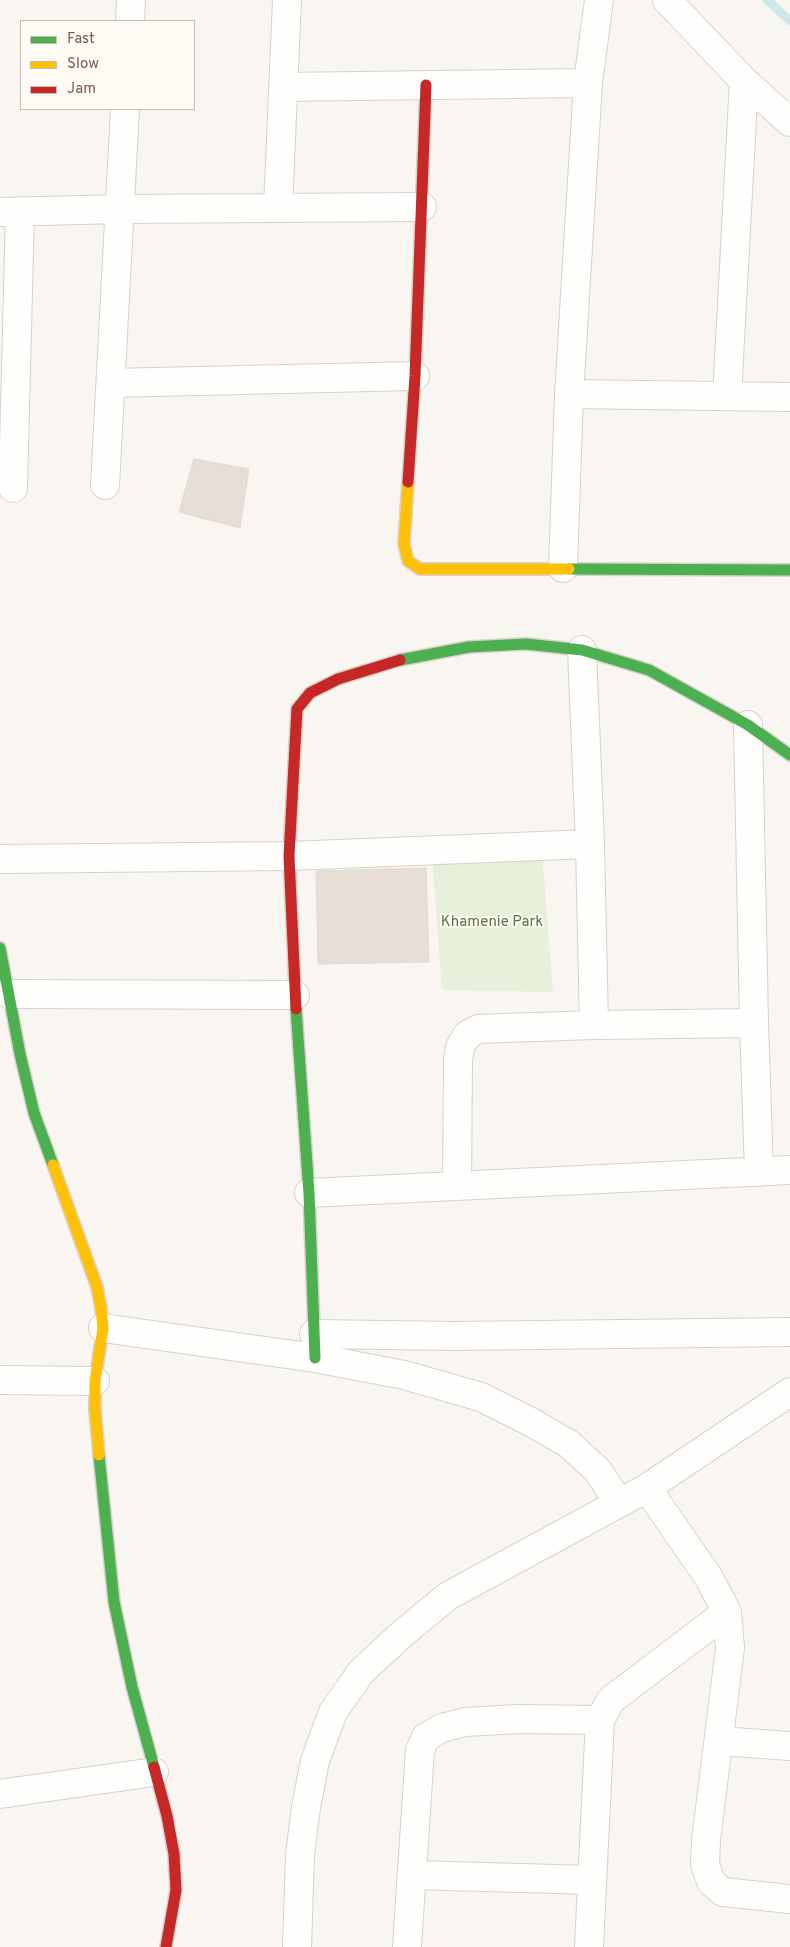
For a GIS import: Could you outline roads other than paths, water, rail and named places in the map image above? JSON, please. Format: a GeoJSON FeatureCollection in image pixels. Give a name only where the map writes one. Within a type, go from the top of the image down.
{"type":"FeatureCollection","features":[{"type":"Feature","properties":{"kind":"street"},"geometry":{"type":"LineString","coordinates":[[130,20],[131,0]]}},
{"type":"Feature","properties":{"kind":"street"},"geometry":{"type":"LineString","coordinates":[[278,208],[286,0]]}},
{"type":"Feature","properties":{"kind":"street"},"geometry":{"type":"LineString","coordinates":[[563,568],[569,394],[588,82],[599,0]]}},
{"type":"Feature","properties":{"kind":"street"},"geometry":{"type":"LineString","coordinates":[[667,0],[744,81],[790,122]]}},
{"type":"Feature","properties":{"kind":"street"},"geometry":{"type":"LineString","coordinates":[[727,396],[744,81]]}},
{"type":"Feature","properties":{"kind":"street"},"geometry":{"type":"LineString","coordinates":[[283,87],[588,82]]}},
{"type":"Feature","properties":{"kind":"street"},"geometry":{"type":"LineString","coordinates":[[426,85],[415,376],[404,544],[408,560],[420,569],[790,570]]}},
{"type":"Feature","properties":{"kind":"street"},"geometry":{"type":"LineString","coordinates":[[104,485],[125,110]]}},
{"type":"Feature","properties":{"kind":"street"},"geometry":{"type":"LineString","coordinates":[[13,488],[10,212],[120,209],[422,207]]}},
{"type":"Feature","properties":{"kind":"street"},"geometry":{"type":"LineString","coordinates":[[111,383],[415,376]]}},
{"type":"Feature","properties":{"kind":"street"},"geometry":{"type":"LineString","coordinates":[[569,394],[790,397]]}},
{"type":"Feature","properties":{"kind":"street"},"geometry":{"type":"LineString","coordinates":[[314,1346],[309,1193],[295,995],[289,856],[297,709],[310,693],[338,679],[404,659],[469,647],[526,644],[582,650],[649,670],[748,725],[790,754]]}},
{"type":"Feature","properties":{"kind":"street"},"geometry":{"type":"LineString","coordinates":[[582,650],[590,844],[594,1025]]}},
{"type":"Feature","properties":{"kind":"street"},"geometry":{"type":"LineString","coordinates":[[748,725],[759,1172]]}},
{"type":"Feature","properties":{"kind":"street"},"geometry":{"type":"LineString","coordinates":[[0,859],[289,856],[590,844]]}},
{"type":"Feature","properties":{"kind":"street"},"geometry":{"type":"LineString","coordinates":[[0,948],[20,1054],[34,1113],[97,1287],[101,1308],[103,1328],[95,1381],[95,1410],[114,1602],[132,1686],[167,1816],[174,1854],[176,1890],[166,1947]]}},
{"type":"Feature","properties":{"kind":"street"},"geometry":{"type":"LineString","coordinates":[[9,994],[295,995]]}},
{"type":"Feature","properties":{"kind":"street"},"geometry":{"type":"LineString","coordinates":[[457,1186],[458,1060],[460,1047],[467,1035],[478,1030],[594,1025],[754,1023]]}},
{"type":"Feature","properties":{"kind":"street"},"geometry":{"type":"LineString","coordinates":[[309,1193],[790,1170]]}},
{"type":"Feature","properties":{"kind":"street"},"geometry":{"type":"LineString","coordinates":[[103,1328],[314,1346],[455,1336],[790,1332]]}},
{"type":"Feature","properties":{"kind":"street"},"geometry":{"type":"LineString","coordinates":[[314,1346],[481,1397],[531,1422],[569,1444],[598,1471],[619,1503]]}},
{"type":"Feature","properties":{"kind":"street"},"geometry":{"type":"LineString","coordinates":[[0,1380],[95,1381]]}},
{"type":"Feature","properties":{"kind":"street"},"geometry":{"type":"LineString","coordinates":[[296,1947],[300,1856],[306,1807],[315,1761],[333,1712],[361,1672],[402,1634],[448,1596],[648,1488],[790,1392]]}},
{"type":"Feature","properties":{"kind":"street"},"geometry":{"type":"LineString","coordinates":[[648,1488],[708,1578],[727,1612],[730,1648],[720,1741],[706,1840],[705,1864],[711,1882],[723,1892],[790,1899]]}},
{"type":"Feature","properties":{"kind":"street"},"geometry":{"type":"LineString","coordinates":[[589,1947],[600,1720],[611,1700],[727,1612]]}},
{"type":"Feature","properties":{"kind":"street"},"geometry":{"type":"LineString","coordinates":[[408,1947],[420,1750],[426,1737],[442,1728],[465,1722],[518,1719],[600,1720]]}},
{"type":"Feature","properties":{"kind":"street"},"geometry":{"type":"LineString","coordinates":[[720,1741],[790,1746]]}},
{"type":"Feature","properties":{"kind":"street"},"geometry":{"type":"LineString","coordinates":[[0,1794],[154,1772]]}},
{"type":"Feature","properties":{"kind":"street"},"geometry":{"type":"LineString","coordinates":[[413,1875],[591,1880]]}},
{"type":"Feature","properties":{"kind":"waterway"},"geometry":{"type":"LineString","coordinates":[[767,0],[790,21]]}},
{"type":"Feature","properties":{"kind":"park label","name":"Khamenie Park"},"geometry":{"type":"Point","coordinates":[492,923]}}]}
